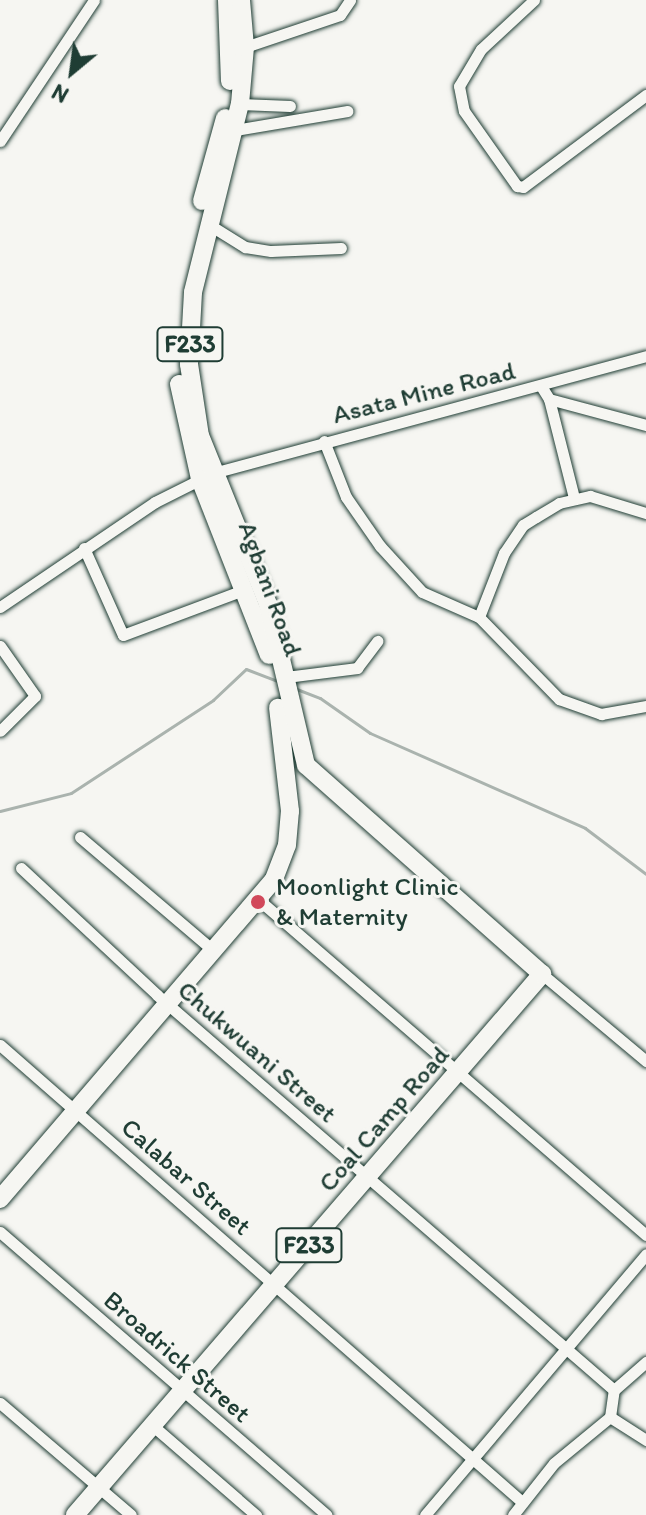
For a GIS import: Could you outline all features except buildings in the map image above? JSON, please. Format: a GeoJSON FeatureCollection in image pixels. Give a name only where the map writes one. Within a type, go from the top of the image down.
{"type":"FeatureCollection","features":[{"type":"Feature","properties":{"kind":"main road","name":"Agbani Road"},"geometry":{"type":"LineString","coordinates":[[227,0],[232,46],[228,100],[184,274],[179,329],[181,410],[281,682],[299,747],[313,775]]}},
{"type":"Feature","properties":{"kind":"main road","name":"Agbani Road"},"geometry":{"type":"LineString","coordinates":[[0,1199],[259,900],[287,845],[288,778],[281,682],[268,604],[206,476],[189,364],[193,292],[207,223],[240,104],[245,47],[241,0]]}},
{"type":"Feature","properties":{"kind":"main road"},"geometry":{"type":"LineString","coordinates":[[288,778],[313,775]]}},
{"type":"Feature","properties":{"kind":"main road","name":"F233"},"geometry":{"type":"LineString","coordinates":[[313,775],[542,974]]}},
{"type":"Feature","properties":{"kind":"main road","name":"Coal Camp Road"},"geometry":{"type":"LineString","coordinates":[[75,1515],[542,974]]}},
{"type":"Feature","properties":{"kind":"street"},"geometry":{"type":"LineString","coordinates":[[0,141],[94,0]]}},
{"type":"Feature","properties":{"kind":"street"},"geometry":{"type":"LineString","coordinates":[[245,47],[340,15],[350,0]]}},
{"type":"Feature","properties":{"kind":"street"},"geometry":{"type":"LineString","coordinates":[[534,0],[481,49],[459,86],[464,111],[517,186],[523,187],[646,95]]}},
{"type":"Feature","properties":{"kind":"street"},"geometry":{"type":"LineString","coordinates":[[240,104],[290,106]]}},
{"type":"Feature","properties":{"kind":"street"},"geometry":{"type":"LineString","coordinates":[[235,130],[347,111]]}},
{"type":"Feature","properties":{"kind":"street"},"geometry":{"type":"LineString","coordinates":[[207,223],[245,247],[271,251],[341,248]]}},
{"type":"Feature","properties":{"kind":"street","name":"Asata Mine Road"},"geometry":{"type":"LineString","coordinates":[[0,607],[84,548],[206,476],[324,441],[646,356]]}},
{"type":"Feature","properties":{"kind":"street"},"geometry":{"type":"LineString","coordinates":[[541,386],[549,399],[574,498]]}},
{"type":"Feature","properties":{"kind":"street"},"geometry":{"type":"LineString","coordinates":[[549,399],[646,425]]}},
{"type":"Feature","properties":{"kind":"street"},"geometry":{"type":"LineString","coordinates":[[324,441],[346,497],[406,576],[429,597],[479,617],[559,699],[601,714],[646,706]]}},
{"type":"Feature","properties":{"kind":"street"},"geometry":{"type":"LineString","coordinates":[[479,617],[504,553],[523,525],[574,498],[605,497],[646,513]]}},
{"type":"Feature","properties":{"kind":"street"},"geometry":{"type":"LineString","coordinates":[[84,548],[123,635],[246,589]]}},
{"type":"Feature","properties":{"kind":"street"},"geometry":{"type":"LineString","coordinates":[[281,682],[357,668],[377,641]]}},
{"type":"Feature","properties":{"kind":"street"},"geometry":{"type":"LineString","coordinates":[[0,646],[35,696],[0,731]]}},
{"type":"Feature","properties":{"kind":"street"},"geometry":{"type":"LineString","coordinates":[[80,837],[215,953]]}},
{"type":"Feature","properties":{"kind":"street","name":"Chukwuani Street"},"geometry":{"type":"LineString","coordinates":[[21,868],[367,1177],[614,1390]]}},
{"type":"Feature","properties":{"kind":"street"},"geometry":{"type":"LineString","coordinates":[[259,900],[646,1235]]}},
{"type":"Feature","properties":{"kind":"street"},"geometry":{"type":"LineString","coordinates":[[542,974],[646,1061]]}},
{"type":"Feature","properties":{"kind":"street","name":"Calabar Street"},"geometry":{"type":"LineString","coordinates":[[0,1045],[276,1283],[522,1502]]}},
{"type":"Feature","properties":{"kind":"street","name":"Broadrick Street"},"geometry":{"type":"LineString","coordinates":[[0,1232],[327,1515]]}},
{"type":"Feature","properties":{"kind":"street"},"geometry":{"type":"LineString","coordinates":[[425,1515],[646,1254]]}},
{"type":"Feature","properties":{"kind":"street"},"geometry":{"type":"LineString","coordinates":[[513,1515],[554,1463],[610,1417],[614,1390],[640,1377],[646,1362]]}},
{"type":"Feature","properties":{"kind":"street"},"geometry":{"type":"LineString","coordinates":[[0,1403],[131,1515]]}},
{"type":"Feature","properties":{"kind":"street"},"geometry":{"type":"LineString","coordinates":[[610,1417],[646,1440]]}},
{"type":"Feature","properties":{"kind":"street"},"geometry":{"type":"LineString","coordinates":[[152,1425],[256,1515]]}},
{"type":"Feature","properties":{"kind":"waterway"},"geometry":{"type":"LineString","coordinates":[[0,811],[71,793],[213,700],[246,669],[280,682]]}},
{"type":"Feature","properties":{"kind":"waterway"},"geometry":{"type":"LineString","coordinates":[[294,688],[320,698],[370,733],[585,828],[646,874]]}},
{"type":"Feature","properties":{"kind":"place","name":"Moonlight Clinic & Maternity"},"geometry":{"type":"Point","coordinates":[258,902]}}]}
